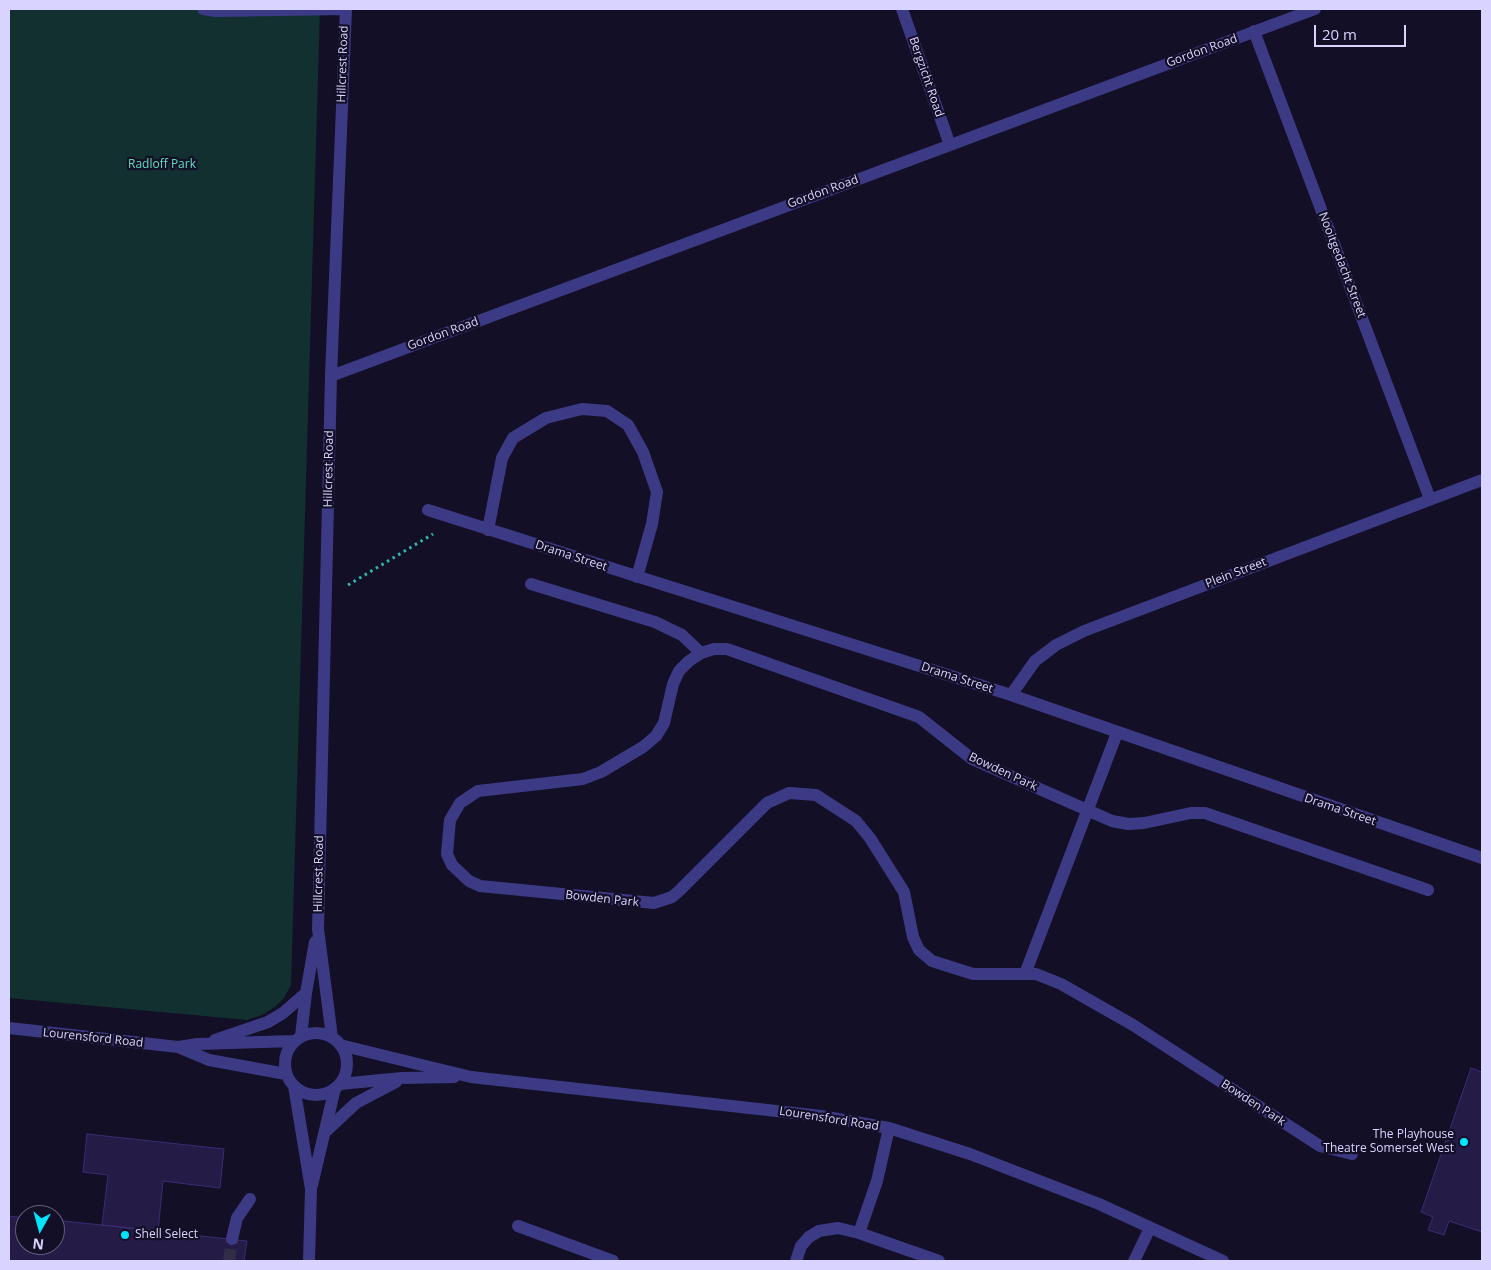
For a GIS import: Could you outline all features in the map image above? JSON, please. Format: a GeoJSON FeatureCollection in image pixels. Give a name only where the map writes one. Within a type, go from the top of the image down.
{"type":"FeatureCollection","features":[{"type":"Feature","properties":{"kind":"street"},"geometry":{"type":"LineString","coordinates":[[203,9],[216,11],[346,9]]}},
{"type":"Feature","properties":{"kind":"street","name":"Hillcrest Road"},"geometry":{"type":"LineString","coordinates":[[297,1039],[318,929],[331,376],[346,9]]}},
{"type":"Feature","properties":{"kind":"street","name":"Bergzicht Road"},"geometry":{"type":"LineString","coordinates":[[902,9],[950,145]]}},
{"type":"Feature","properties":{"kind":"street","name":"Gordon Road"},"geometry":{"type":"LineString","coordinates":[[331,376],[1315,9]]}},
{"type":"Feature","properties":{"kind":"street","name":"Nooitgedacht Street"},"geometry":{"type":"LineString","coordinates":[[1254,31],[1430,500]]}},
{"type":"Feature","properties":{"kind":"street"},"geometry":{"type":"LineString","coordinates":[[488,530],[502,458],[513,438],[546,418],[582,409],[607,411],[628,425],[644,452],[657,492],[652,524],[637,577]]}},
{"type":"Feature","properties":{"kind":"street","name":"Plein Street"},"geometry":{"type":"LineString","coordinates":[[1010,695],[1035,661],[1056,645],[1084,631],[1482,480]]}},
{"type":"Feature","properties":{"kind":"street","name":"Drama Street"},"geometry":{"type":"LineString","coordinates":[[428,510],[1010,695],[1482,858]]}},
{"type":"Feature","properties":{"kind":"street"},"geometry":{"type":"LineString","coordinates":[[531,584],[655,622],[682,635],[701,653]]}},
{"type":"Feature","properties":{"kind":"street","name":"Bowden Park"},"geometry":{"type":"LineString","coordinates":[[1352,1154],[1320,1146],[1133,1025],[1061,984],[1036,974],[973,974],[941,965],[925,956],[913,937],[904,892],[864,828],[830,802],[816,795],[802,792],[789,793],[767,803],[679,891],[672,897],[654,903],[480,886],[459,874],[447,854],[450,820],[460,803],[478,791],[583,779],[601,772],[643,747],[656,736],[664,723],[679,671],[701,653],[714,649],[734,651],[893,706],[919,717],[972,759],[1112,821],[1128,824],[1144,823],[1191,813],[1205,813],[1428,890]]}},
{"type":"Feature","properties":{"kind":"street"},"geometry":{"type":"LineString","coordinates":[[1026,974],[1116,733]]}},
{"type":"Feature","properties":{"kind":"street","name":"Hillcrest Road"},"geometry":{"type":"LineString","coordinates":[[318,929],[336,1041]]}},
{"type":"Feature","properties":{"kind":"street"},"geometry":{"type":"LineString","coordinates":[[208,1043],[268,1022],[283,1013],[306,993]]}},
{"type":"Feature","properties":{"kind":"street","name":"Lourensford Road"},"geometry":{"type":"LineString","coordinates":[[9,1028],[178,1047],[208,1043],[297,1039]]}},
{"type":"Feature","properties":{"kind":"street"},"geometry":{"type":"LineString","coordinates":[[309,1261],[311,1189],[294,1086],[286,1074],[285,1057],[297,1039],[317,1032],[336,1041],[347,1062],[338,1086],[311,1189]]}},
{"type":"Feature","properties":{"kind":"street","name":"Lourensford Road"},"geometry":{"type":"LineString","coordinates":[[336,1041],[471,1077]]}},
{"type":"Feature","properties":{"kind":"street","name":"Lourensford Road"},"geometry":{"type":"LineString","coordinates":[[178,1047],[208,1060],[286,1074]]}},
{"type":"Feature","properties":{"kind":"street","name":"Lourensford Road"},"geometry":{"type":"LineString","coordinates":[[338,1086],[402,1078],[471,1077],[821,1116],[889,1128],[970,1154],[1099,1204],[1150,1228],[1202,1257],[1223,1261]]}},
{"type":"Feature","properties":{"kind":"street"},"geometry":{"type":"LineString","coordinates":[[325,1133],[356,1104],[402,1078]]}},
{"type":"Feature","properties":{"kind":"street"},"geometry":{"type":"LineString","coordinates":[[294,1086],[306,1093],[318,1094],[326,1093],[338,1086]]}},
{"type":"Feature","properties":{"kind":"street"},"geometry":{"type":"LineString","coordinates":[[859,1233],[877,1181],[889,1128]]}},
{"type":"Feature","properties":{"kind":"street"},"geometry":{"type":"LineString","coordinates":[[232,1239],[236,1218],[250,1199]]}},
{"type":"Feature","properties":{"kind":"street"},"geometry":{"type":"LineString","coordinates":[[518,1226],[614,1261]]}},
{"type":"Feature","properties":{"kind":"street"},"geometry":{"type":"LineString","coordinates":[[796,1261],[801,1246],[808,1237],[819,1231],[838,1228],[859,1233],[939,1261]]}},
{"type":"Feature","properties":{"kind":"street"},"geometry":{"type":"LineString","coordinates":[[1134,1261],[1150,1228]]}},
{"type":"Feature","properties":{"kind":"path"},"geometry":{"type":"LineString","coordinates":[[326,600],[457,520]]}},
{"type":"Feature","properties":{"kind":"green space","name":"Radloff Park"},"geometry":{"type":"Polygon","coordinates":[[[9,9],[320,9],[291,985],[284,998],[275,1007],[262,1015],[247,1020],[9,998],[9,9]]]}},
{"type":"Feature","properties":{"kind":"building","name":"The Playhouse Theatre Somerset West"},"geometry":{"type":"Polygon","coordinates":[[[1471,1068],[1482,1072],[1482,1232],[1449,1221],[1444,1235],[1428,1230],[1433,1217],[1421,1212],[1471,1068]]]}},
{"type":"Feature","properties":{"kind":"building"},"geometry":{"type":"Polygon","coordinates":[[[87,1134],[224,1149],[220,1188],[163,1181],[158,1231],[102,1225],[108,1175],[83,1172],[87,1134]]]}},
{"type":"Feature","properties":{"kind":"building","name":"Shell Select"},"geometry":{"type":"Polygon","coordinates":[[[9,1216],[15,1217],[15,1255],[65,1255],[65,1221],[247,1241],[244,1261],[9,1261],[9,1216]]]}},
{"type":"Feature","properties":{"kind":"tunnel"},"geometry":{"type":"LineString","coordinates":[[229,1261],[232,1239]]}},
{"type":"Feature","properties":{"kind":"place","name":"The Playhouse Theatre Somerset West"},"geometry":{"type":"Point","coordinates":[1464,1142]}},
{"type":"Feature","properties":{"kind":"place","name":"Shell Select"},"geometry":{"type":"Point","coordinates":[125,1235]}}]}
